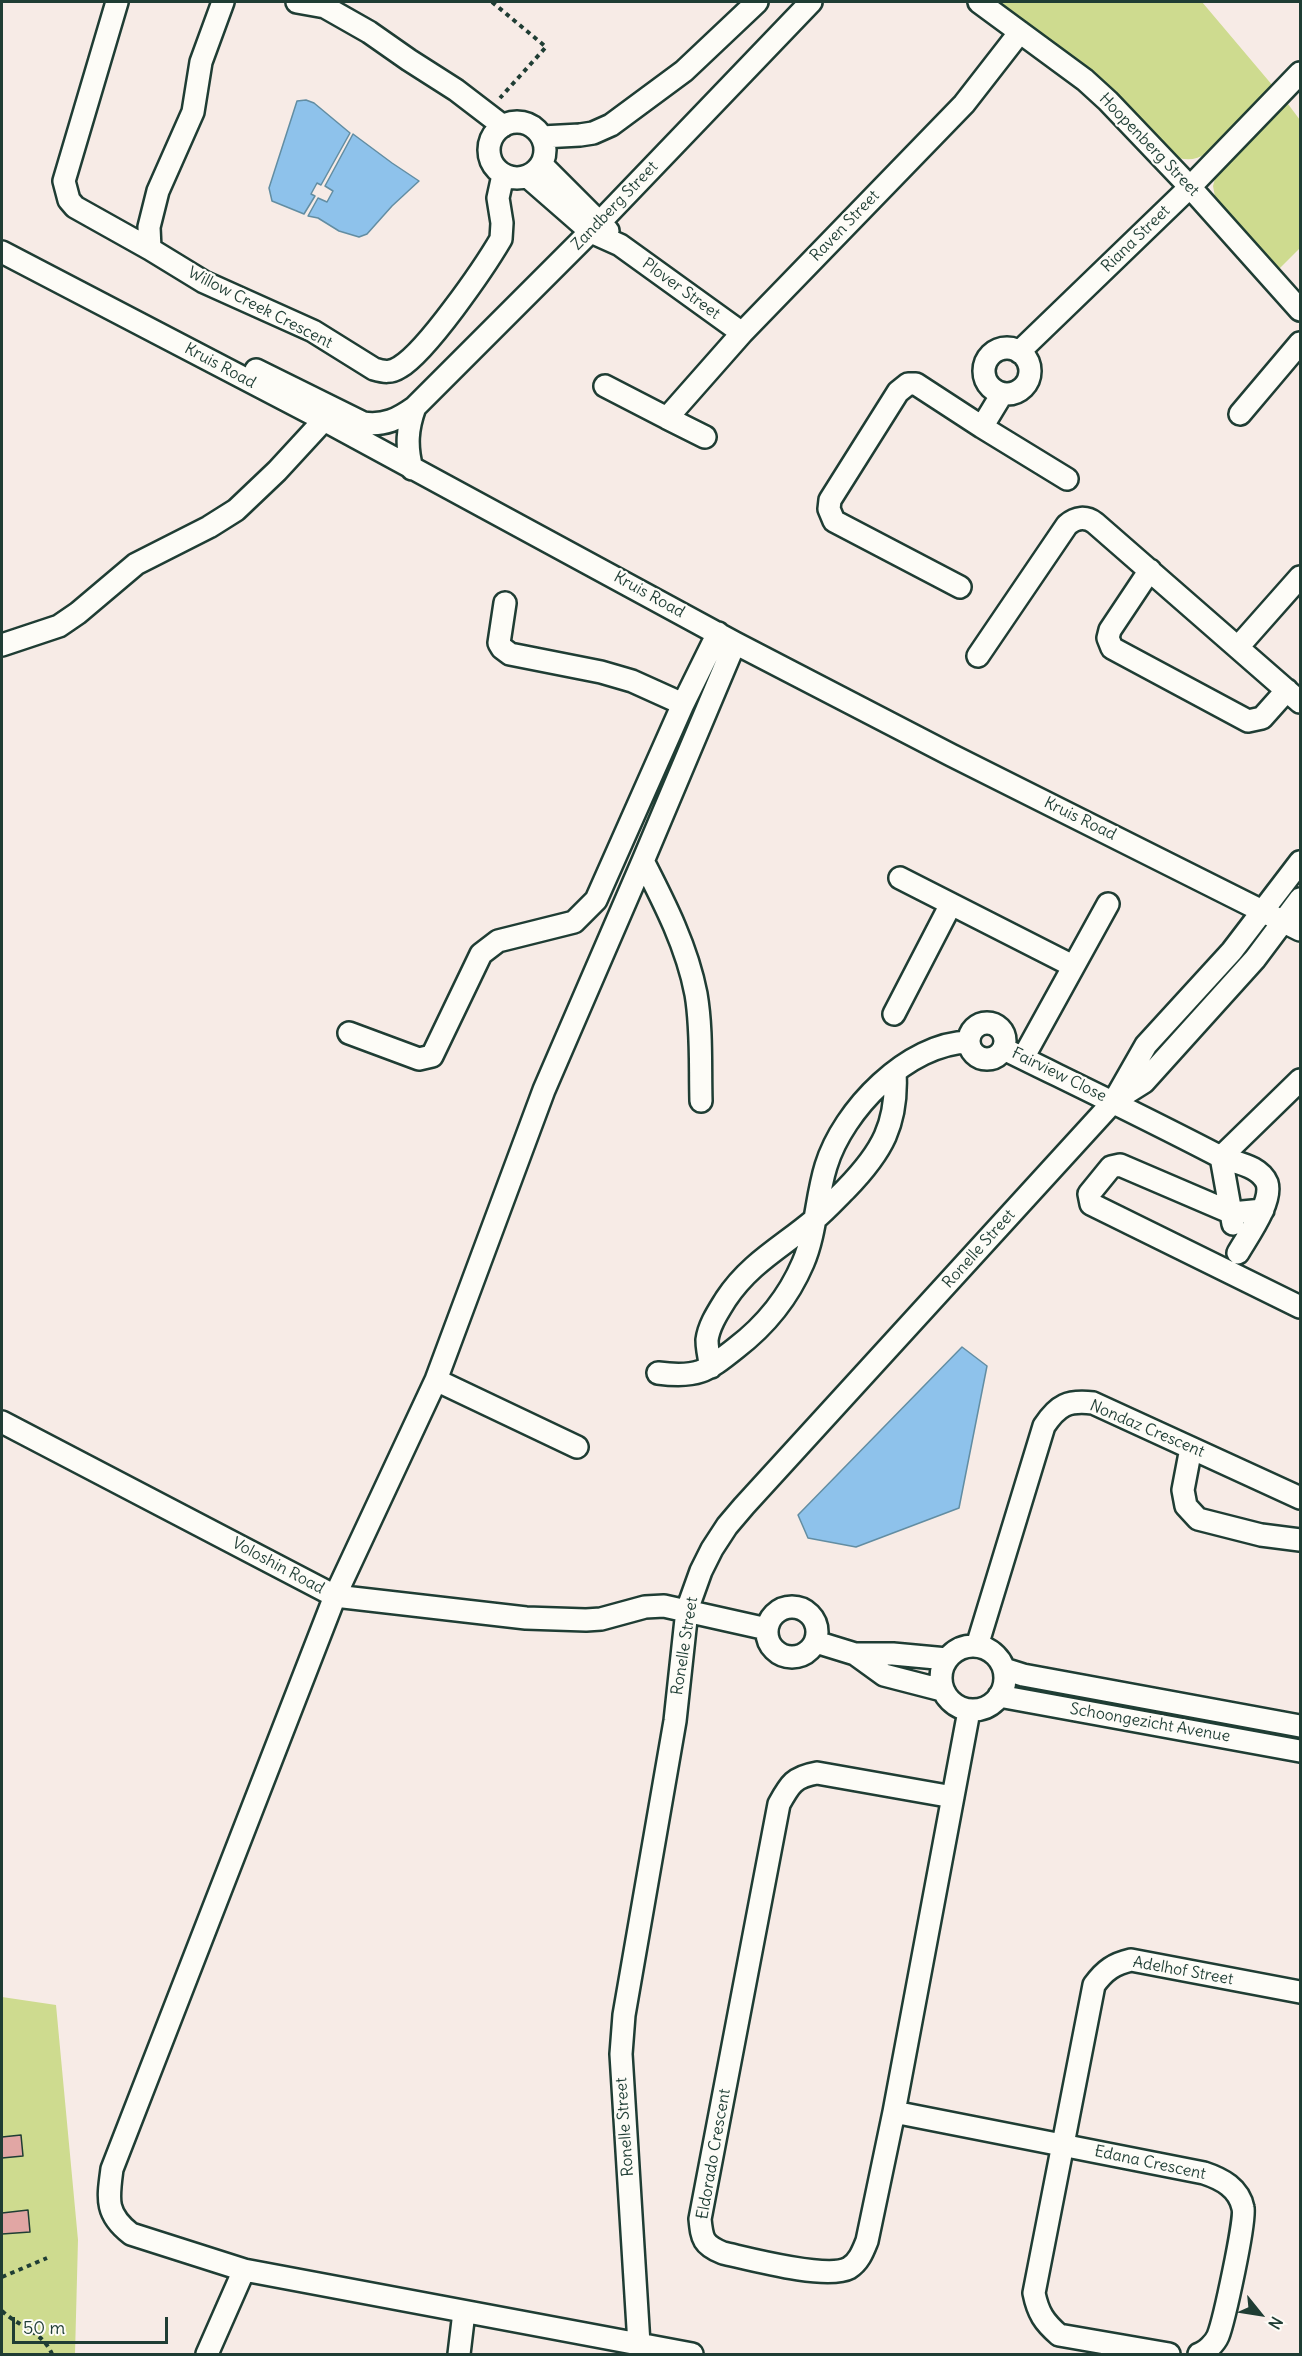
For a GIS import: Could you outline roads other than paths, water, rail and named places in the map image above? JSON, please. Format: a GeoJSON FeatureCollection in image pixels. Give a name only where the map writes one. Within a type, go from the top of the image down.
{"type":"FeatureCollection","features":[{"type":"Feature","properties":{"kind":"street","name":"Willow Creek Crescent"},"geometry":{"type":"LineString","coordinates":[[117,2],[64,181],[69,200],[75,207],[204,282],[313,331],[374,369],[385,372],[393,371],[402,366],[427,342],[501,240],[502,223],[498,198],[503,176]]}},
{"type":"Feature","properties":{"kind":"street"},"geometry":{"type":"LineString","coordinates":[[150,249],[149,227],[158,191],[194,112],[201,62],[223,2]]}},
{"type":"Feature","properties":{"kind":"street"},"geometry":{"type":"LineString","coordinates":[[297,2],[325,7],[339,14],[495,119],[523,122],[533,126],[542,137],[546,155],[535,171],[514,179],[503,176],[496,170],[489,155],[495,119]]}},
{"type":"Feature","properties":{"kind":"street"},"geometry":{"type":"LineString","coordinates":[[542,137],[593,133],[611,125],[684,71],[757,2]]}},
{"type":"Feature","properties":{"kind":"street","name":"Zandberg Street"},"geometry":{"type":"LineString","coordinates":[[160,335],[214,352],[266,374],[363,423],[388,423],[415,407],[596,227],[811,2]]}},
{"type":"Feature","properties":{"kind":"street","name":"Hoopenberg Street"},"geometry":{"type":"LineString","coordinates":[[979,2],[1086,80],[1190,187],[1300,310]]}},
{"type":"Feature","properties":{"kind":"street","name":"Raven Street"},"geometry":{"type":"LineString","coordinates":[[667,418],[742,333],[964,104],[1020,32]]}},
{"type":"Feature","properties":{"kind":"street","name":"Riana Street"},"geometry":{"type":"LineString","coordinates":[[1019,352],[1190,187],[1300,73]]}},
{"type":"Feature","properties":{"kind":"street"},"geometry":{"type":"LineString","coordinates":[[535,171],[596,227]]}},
{"type":"Feature","properties":{"kind":"street","name":"Plover Street"},"geometry":{"type":"LineString","coordinates":[[596,227],[742,333]]}},
{"type":"Feature","properties":{"kind":"street","name":"Kruis Road"},"geometry":{"type":"LineString","coordinates":[[2,252],[324,420],[726,638],[951,755],[1292,925]]}},
{"type":"Feature","properties":{"kind":"street"},"geometry":{"type":"LineString","coordinates":[[1240,414],[1300,343]]}},
{"type":"Feature","properties":{"kind":"street"},"geometry":{"type":"LineString","coordinates":[[1012,349],[1019,352],[1029,364],[1028,380],[1018,392],[1002,394],[994,391],[985,379],[986,363],[996,351],[1012,349]]}},
{"type":"Feature","properties":{"kind":"street"},"geometry":{"type":"LineString","coordinates":[[960,587],[834,521],[829,509],[830,500],[903,386],[916,384],[982,428],[1067,479]]}},
{"type":"Feature","properties":{"kind":"street"},"geometry":{"type":"LineString","coordinates":[[605,386],[705,437]]}},
{"type":"Feature","properties":{"kind":"street"},"geometry":{"type":"LineString","coordinates":[[982,428],[1002,394]]}},
{"type":"Feature","properties":{"kind":"street"},"geometry":{"type":"LineString","coordinates":[[412,469],[407,442],[409,425],[415,407]]}},
{"type":"Feature","properties":{"kind":"street"},"geometry":{"type":"LineString","coordinates":[[2,645],[59,626],[136,564],[237,510],[324,420]]}},
{"type":"Feature","properties":{"kind":"street"},"geometry":{"type":"LineString","coordinates":[[978,656],[1067,525],[1076,519],[1091,520],[1150,570],[1294,696],[1263,718],[1248,721],[1112,648],[1108,638],[1110,630],[1150,570]]}},
{"type":"Feature","properties":{"kind":"street"},"geometry":{"type":"LineString","coordinates":[[1238,647],[1300,577]]}},
{"type":"Feature","properties":{"kind":"street"},"geometry":{"type":"LineString","coordinates":[[505,603],[499,643],[510,654],[601,672],[632,681],[683,704]]}},
{"type":"Feature","properties":{"kind":"street"},"geometry":{"type":"LineString","coordinates":[[349,1033],[419,1059],[432,1056],[481,954],[489,946],[498,941],[574,922],[582,916],[596,900],[683,704],[726,638]]}},
{"type":"Feature","properties":{"kind":"street"},"geometry":{"type":"LineString","coordinates":[[692,2355],[244,2270],[131,2234],[118,2224],[108,2198],[112,2169],[335,1596],[436,1380],[544,1090],[643,861],[726,638]]}},
{"type":"Feature","properties":{"kind":"street"},"geometry":{"type":"LineString","coordinates":[[643,861],[674,921],[689,965],[696,996],[699,1026],[701,1101]]}},
{"type":"Feature","properties":{"kind":"street","name":"Ronelle Street"},"geometry":{"type":"LineString","coordinates":[[639,2344],[621,2054],[624,2015],[675,1721],[687,1610],[701,1571],[727,1526],[744,1506],[1114,1101],[1146,1045],[1232,951],[1300,862]]}},
{"type":"Feature","properties":{"kind":"street"},"geometry":{"type":"LineString","coordinates":[[900,878],[1073,966]]}},
{"type":"Feature","properties":{"kind":"street","name":"Ronelle Street"},"geometry":{"type":"LineString","coordinates":[[1114,1101],[1144,1082],[1255,959],[1292,925],[1300,899]]}},
{"type":"Feature","properties":{"kind":"street"},"geometry":{"type":"LineString","coordinates":[[894,1014],[951,904]]}},
{"type":"Feature","properties":{"kind":"street"},"geometry":{"type":"LineString","coordinates":[[658,1373],[683,1377],[697,1374],[711,1367],[754,1334],[770,1318],[787,1295],[809,1248],[826,1165],[841,1136],[861,1106],[880,1084],[917,1056],[953,1042],[969,1042],[974,1053],[984,1059],[1013,1053],[1073,966],[1108,904]]}},
{"type":"Feature","properties":{"kind":"street","name":"Fairview Close"},"geometry":{"type":"LineString","coordinates":[[1013,1053],[1114,1101],[1221,1157],[1253,1169],[1262,1175],[1268,1190],[1263,1210]]}},
{"type":"Feature","properties":{"kind":"street"},"geometry":{"type":"LineString","coordinates":[[711,1367],[707,1342],[709,1330],[733,1289],[760,1260],[814,1220],[864,1170],[881,1147],[895,1108],[895,1072]]}},
{"type":"Feature","properties":{"kind":"street"},"geometry":{"type":"LineString","coordinates":[[1238,1253],[1221,1157],[1300,1080]]}},
{"type":"Feature","properties":{"kind":"street"},"geometry":{"type":"LineString","coordinates":[[1263,1210],[1232,1214],[1120,1165],[1111,1167],[1089,1194],[1091,1204],[1300,1307]]}},
{"type":"Feature","properties":{"kind":"street"},"geometry":{"type":"LineString","coordinates":[[1228,1273],[1263,1210]]}},
{"type":"Feature","properties":{"kind":"street"},"geometry":{"type":"LineString","coordinates":[[436,1380],[577,1447]]}},
{"type":"Feature","properties":{"kind":"street","name":"Nondaz Crescent"},"geometry":{"type":"LineString","coordinates":[[977,1646],[1044,1426],[1052,1414],[1065,1404],[1077,1401],[1093,1403],[1300,1498]]}},
{"type":"Feature","properties":{"kind":"street","name":"Voloshin Road"},"geometry":{"type":"LineString","coordinates":[[2,1422],[335,1596],[526,1618],[601,1619],[645,1606],[664,1606],[687,1610]]}},
{"type":"Feature","properties":{"kind":"street"},"geometry":{"type":"LineString","coordinates":[[1191,1448],[1183,1490],[1186,1506],[1198,1519],[1261,1535],[1300,1540]]}},
{"type":"Feature","properties":{"kind":"street"},"geometry":{"type":"LineString","coordinates":[[795,1607],[803,1609],[814,1620],[818,1636],[816,1642],[810,1651],[802,1656],[785,1656],[771,1646],[767,1629],[774,1615],[780,1610],[795,1607]]}},
{"type":"Feature","properties":{"kind":"street"},"geometry":{"type":"LineString","coordinates":[[687,1610],[767,1629]]}},
{"type":"Feature","properties":{"kind":"street"},"geometry":{"type":"LineString","coordinates":[[816,1642],[855,1654],[893,1654],[947,1659]]}},
{"type":"Feature","properties":{"kind":"street"},"geometry":{"type":"LineString","coordinates":[[977,1646],[992,1651],[1004,1669],[1005,1680],[999,1696],[989,1706],[979,1710],[969,1711],[950,1702],[942,1690],[940,1674],[947,1659],[960,1648],[977,1646]]}},
{"type":"Feature","properties":{"kind":"street"},"geometry":{"type":"LineString","coordinates":[[855,1654],[884,1675],[942,1690]]}},
{"type":"Feature","properties":{"kind":"street","name":"Schoongezicht Avenue"},"geometry":{"type":"LineString","coordinates":[[1004,1669],[1023,1675],[1300,1726]]}},
{"type":"Feature","properties":{"kind":"street","name":"Schoongezicht Avenue"},"geometry":{"type":"LineString","coordinates":[[999,1696],[1300,1751]]}},
{"type":"Feature","properties":{"kind":"street","name":"Eldorado Crescent"},"geometry":{"type":"LineString","coordinates":[[953,1797],[817,1773],[800,1776],[788,1788],[779,1804],[700,2218],[702,2238],[712,2249],[810,2270],[836,2272],[850,2267],[861,2257],[867,2241],[894,2112],[953,1797],[969,1711]]}},
{"type":"Feature","properties":{"kind":"street","name":"Adelhof Street"},"geometry":{"type":"LineString","coordinates":[[1062,2145],[1094,1985],[1103,1972],[1116,1963],[1131,1959],[1300,1992]]}},
{"type":"Feature","properties":{"kind":"street","name":"Edana Crescent"},"geometry":{"type":"LineString","coordinates":[[894,2112],[1222,2178],[1237,2193],[1244,2210],[1224,2317],[1217,2339],[1204,2353],[1198,2355]]}},
{"type":"Feature","properties":{"kind":"street"},"geometry":{"type":"LineString","coordinates":[[1062,2145],[1034,2293],[1037,2312],[1059,2335],[1169,2355]]}},
{"type":"Feature","properties":{"kind":"street"},"geometry":{"type":"LineString","coordinates":[[207,2355],[244,2270]]}},
{"type":"Feature","properties":{"kind":"street"},"geometry":{"type":"LineString","coordinates":[[459,2355],[464,2312]]}},
{"type":"Feature","properties":{"kind":"water"},"geometry":{"type":"Polygon","coordinates":[[[306,100],[314,103],[350,133],[321,185],[317,183],[311,194],[315,196],[304,214],[272,201],[269,188],[297,101],[306,100]]]}},
{"type":"Feature","properties":{"kind":"water"},"geometry":{"type":"Polygon","coordinates":[[[353,134],[419,181],[367,234],[359,237],[339,231],[318,218],[308,216],[318,198],[327,202],[333,191],[325,186],[353,134]]]}},
{"type":"Feature","properties":{"kind":"water"},"geometry":{"type":"Polygon","coordinates":[[[962,1347],[987,1366],[959,1508],[856,1547],[808,1538],[798,1515],[962,1347]]]}}]}
